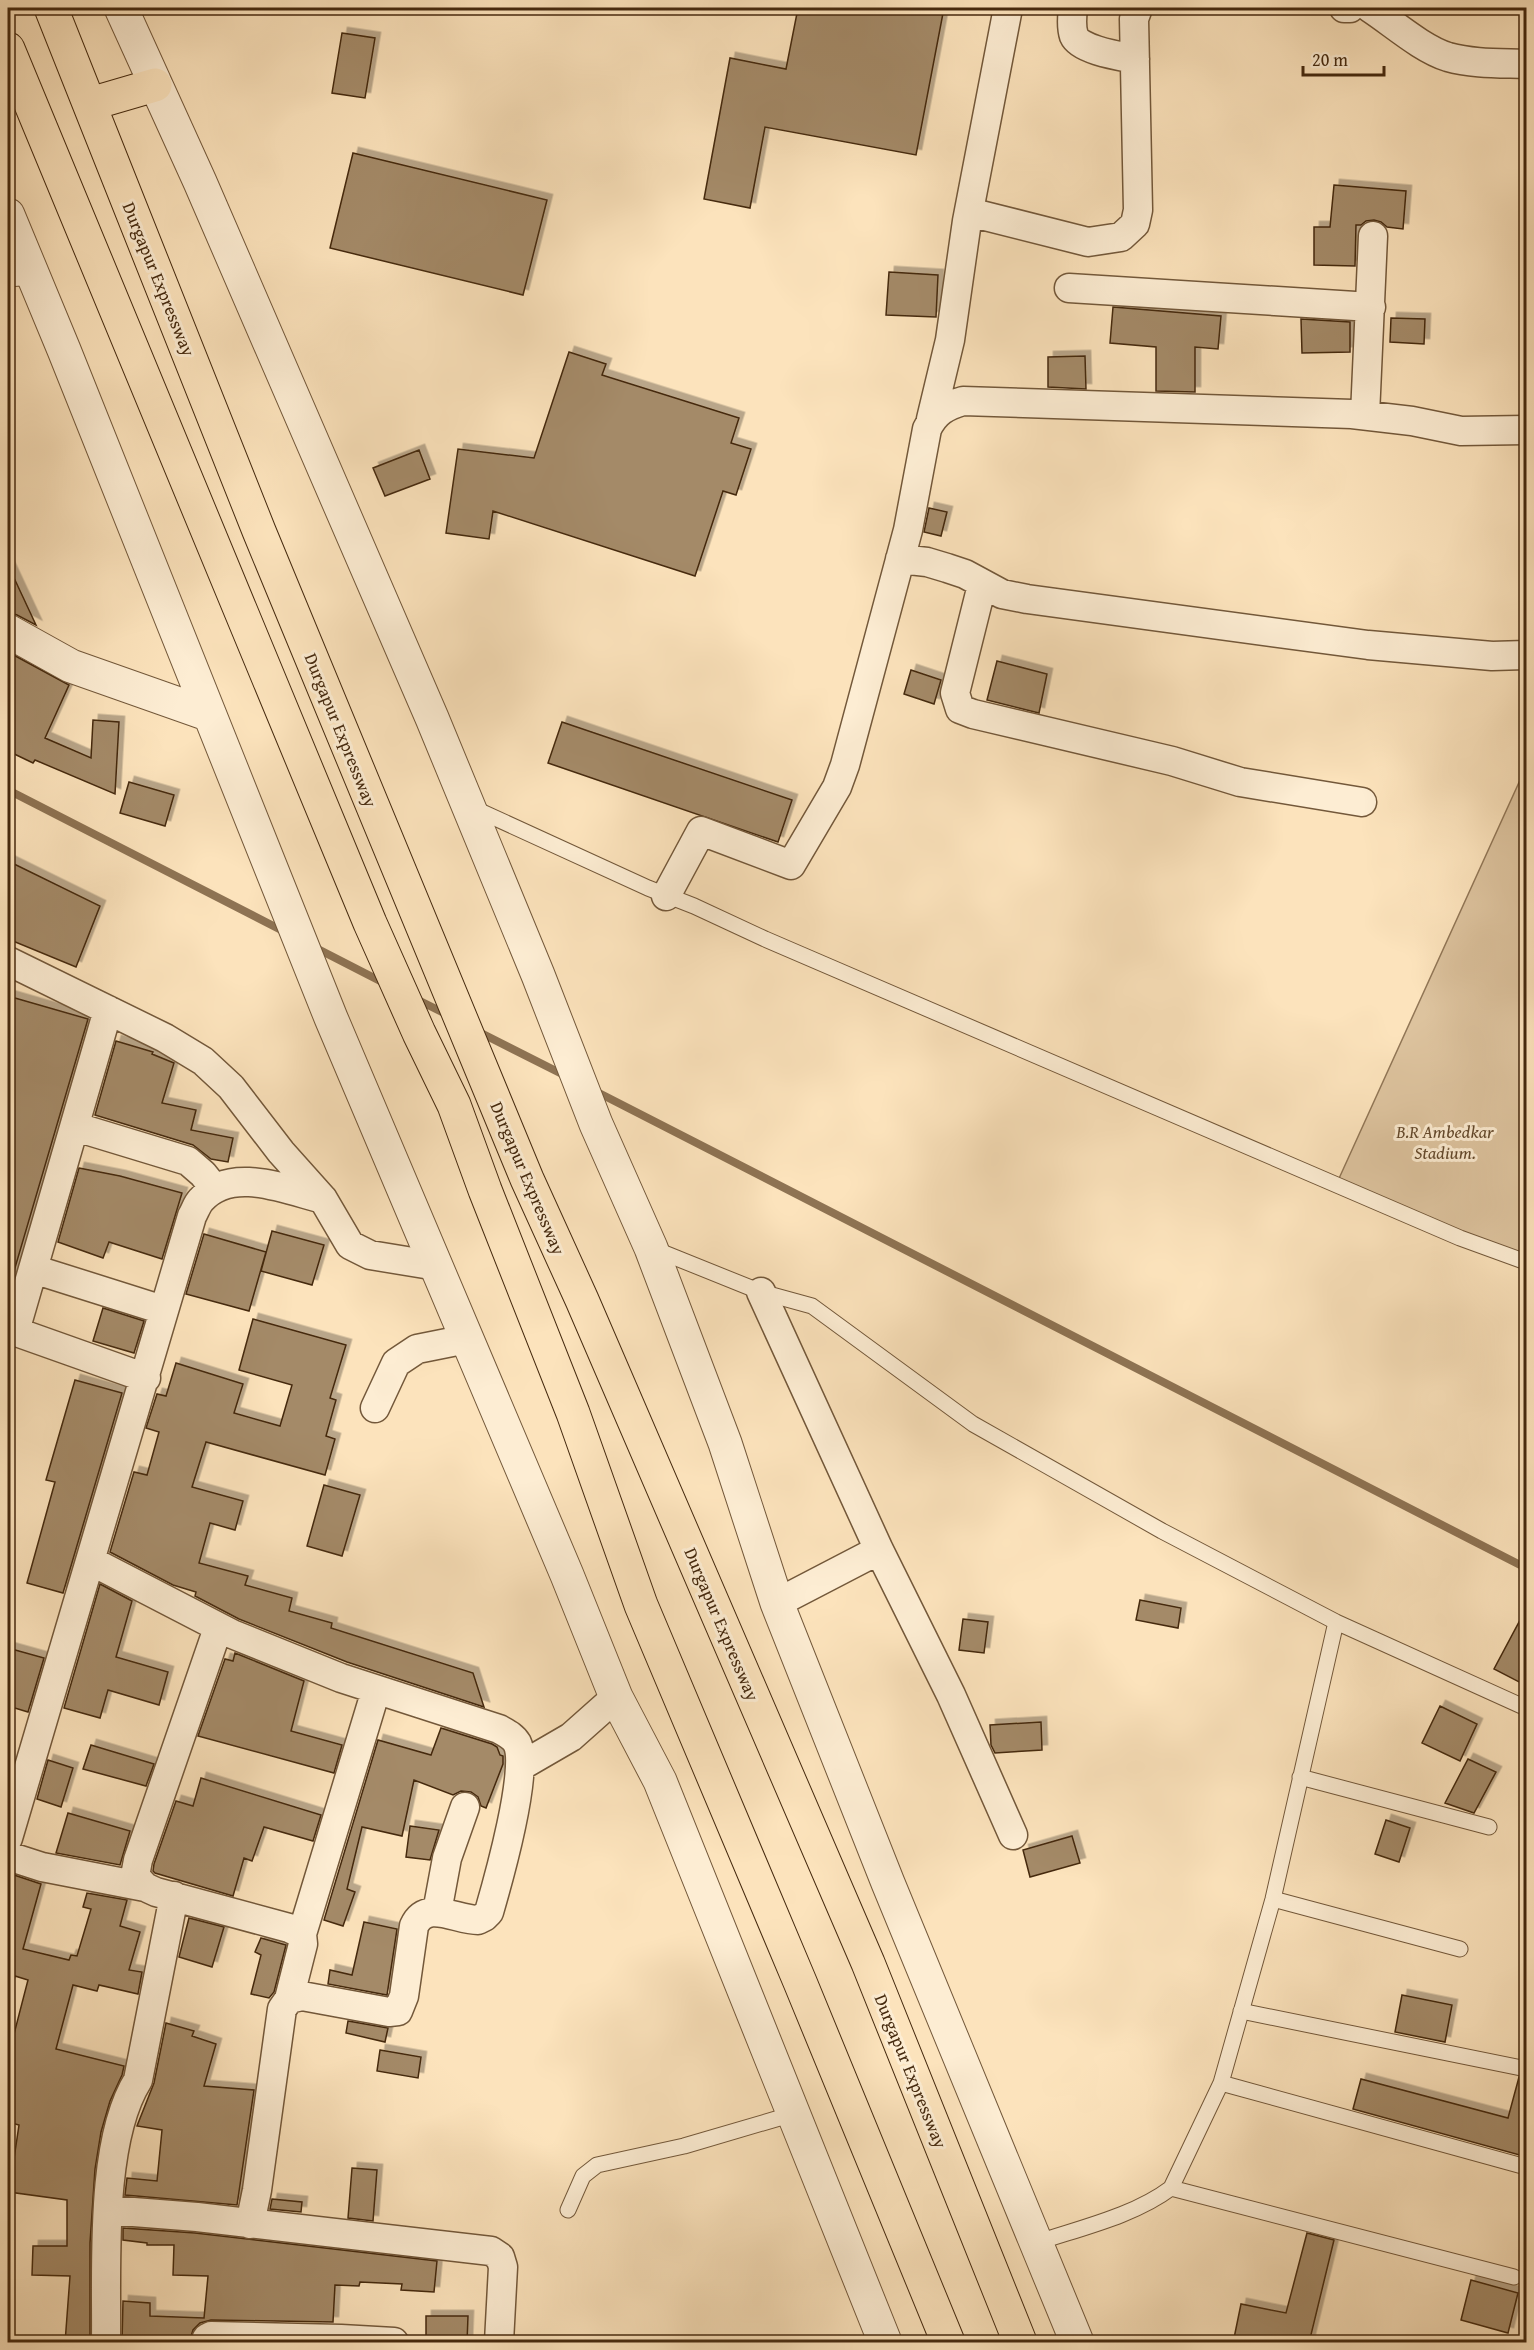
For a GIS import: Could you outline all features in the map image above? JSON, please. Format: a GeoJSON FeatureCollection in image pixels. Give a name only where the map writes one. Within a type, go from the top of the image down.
{"type":"FeatureCollection","features":[{"type":"Feature","properties":{"kind":"highway","name":"Durgapur Expressway"},"geometry":{"type":"LineString","coordinates":[[51,8],[259,531],[466,1033],[527,1179],[582,1300],[863,1952],[1020,2343]]}},
{"type":"Feature","properties":{"kind":"highway"},"geometry":{"type":"LineString","coordinates":[[8,49],[17,93],[370,923],[454,1105],[573,1413],[641,1605],[801,1982],[948,2343]]}},
{"type":"Feature","properties":{"kind":"highway"},"geometry":{"type":"LineString","coordinates":[[90,104],[155,85]]}},
{"type":"Feature","properties":{"kind":"street"},"geometry":{"type":"LineString","coordinates":[[121,8],[205,193],[469,806],[596,1124],[651,1248],[725,1443],[777,1603],[888,1883],[1077,2343]]}},
{"type":"Feature","properties":{"kind":"street"},"geometry":{"type":"LineString","coordinates":[[666,896],[701,831],[790,865],[837,787],[854,733],[908,530],[927,429],[951,340],[969,212],[1008,8]]}},
{"type":"Feature","properties":{"kind":"street"},"geometry":{"type":"LineString","coordinates":[[1073,8],[1074,38],[1084,46],[1135,59]]}},
{"type":"Feature","properties":{"kind":"street"},"geometry":{"type":"LineString","coordinates":[[969,212],[1088,243],[1121,237],[1135,224],[1138,210],[1134,19],[1138,8]]}},
{"type":"Feature","properties":{"kind":"street"},"geometry":{"type":"LineString","coordinates":[[1344,8],[1350,8]]}},
{"type":"Feature","properties":{"kind":"street"},"geometry":{"type":"LineString","coordinates":[[1370,8],[1428,47],[1446,56],[1464,60],[1527,64]]}},
{"type":"Feature","properties":{"kind":"street"},"geometry":{"type":"LineString","coordinates":[[8,215],[20,278],[210,715],[332,1017],[616,1697],[660,1781],[885,2343]]}},
{"type":"Feature","properties":{"kind":"street"},"geometry":{"type":"LineString","coordinates":[[1365,415],[1373,236]]}},
{"type":"Feature","properties":{"kind":"street"},"geometry":{"type":"LineString","coordinates":[[1069,288],[1371,306]]}},
{"type":"Feature","properties":{"kind":"street"},"geometry":{"type":"LineString","coordinates":[[931,419],[945,407],[963,400],[1365,415],[1461,430],[1527,430]]}},
{"type":"Feature","properties":{"kind":"street"},"geometry":{"type":"LineString","coordinates":[[900,559],[927,562],[947,568],[965,574],[1002,594],[1027,599],[1368,645],[1492,656],[1527,655]]}},
{"type":"Feature","properties":{"kind":"street"},"geometry":{"type":"LineString","coordinates":[[982,585],[955,693],[960,709],[1172,761],[1240,782],[1362,802]]}},
{"type":"Feature","properties":{"kind":"street"},"geometry":{"type":"LineString","coordinates":[[8,631],[70,666],[210,715]]}},
{"type":"Feature","properties":{"kind":"street"},"geometry":{"type":"LineString","coordinates":[[8,961],[188,1050],[212,1069],[231,1087],[281,1152],[323,1199],[344,1238],[356,1250],[380,1257],[437,1266]]}},
{"type":"Feature","properties":{"kind":"street"},"geometry":{"type":"LineString","coordinates":[[108,1010],[76,1127],[33,1269],[11,1330],[146,1377]]}},
{"type":"Feature","properties":{"kind":"street"},"geometry":{"type":"LineString","coordinates":[[76,1127],[188,1161],[215,1189]]}},
{"type":"Feature","properties":{"kind":"street"},"geometry":{"type":"LineString","coordinates":[[8,1838],[192,1216],[201,1200],[215,1189],[228,1183],[245,1182],[323,1199]]}},
{"type":"Feature","properties":{"kind":"street"},"geometry":{"type":"LineString","coordinates":[[33,1269],[163,1310]]}},
{"type":"Feature","properties":{"kind":"street"},"geometry":{"type":"LineString","coordinates":[[761,1292],[879,1550],[951,1695],[1013,1835]]}},
{"type":"Feature","properties":{"kind":"street"},"geometry":{"type":"LineString","coordinates":[[375,1407],[396,1363],[417,1349],[467,1339]]}},
{"type":"Feature","properties":{"kind":"street"},"geometry":{"type":"LineString","coordinates":[[777,1603],[879,1550]]}},
{"type":"Feature","properties":{"kind":"street"},"geometry":{"type":"LineString","coordinates":[[91,1561],[218,1628],[341,1678],[505,1732],[518,1745],[520,1777],[489,1912],[478,1920],[429,1911],[418,1917],[414,1926],[404,1996],[398,2011],[389,2012],[310,1996],[296,1996],[289,1999]]}},
{"type":"Feature","properties":{"kind":"street"},"geometry":{"type":"LineString","coordinates":[[145,1887],[135,1876],[135,1869],[218,1628]]}},
{"type":"Feature","properties":{"kind":"street"},"geometry":{"type":"LineString","coordinates":[[250,2224],[258,2190],[280,2017],[289,1999],[303,1944],[302,1934],[376,1690]]}},
{"type":"Feature","properties":{"kind":"street"},"geometry":{"type":"LineString","coordinates":[[521,1766],[571,1737],[616,1697]]}},
{"type":"Feature","properties":{"kind":"street"},"geometry":{"type":"LineString","coordinates":[[437,1912],[447,1858],[465,1807]]}},
{"type":"Feature","properties":{"kind":"street"},"geometry":{"type":"LineString","coordinates":[[8,1856],[42,1867],[145,1887],[290,1928],[302,1934]]}},
{"type":"Feature","properties":{"kind":"street"},"geometry":{"type":"LineString","coordinates":[[106,2343],[108,2210],[118,2131],[128,2096],[138,2080],[174,1896]]}},
{"type":"Feature","properties":{"kind":"street"},"geometry":{"type":"LineString","coordinates":[[108,2210],[490,2251],[500,2257],[503,2267],[499,2343]]}},
{"type":"Feature","properties":{"kind":"street"},"geometry":{"type":"LineString","coordinates":[[205,2343],[211,2336],[341,2339],[394,2343]]}},
{"type":"Feature","properties":{"kind":"lane"},"geometry":{"type":"LineString","coordinates":[[469,806],[786,948],[1460,1238],[1527,1262]]}},
{"type":"Feature","properties":{"kind":"lane"},"geometry":{"type":"LineString","coordinates":[[651,1248],[761,1292],[812,1306],[973,1424],[1162,1531],[1336,1622],[1527,1708]]}},
{"type":"Feature","properties":{"kind":"lane"},"geometry":{"type":"LineString","coordinates":[[1036,2243],[1135,2209],[1156,2200],[1171,2188],[1221,2083],[1273,1899],[1336,1622]]}},
{"type":"Feature","properties":{"kind":"lane"},"geometry":{"type":"LineString","coordinates":[[1300,1777],[1489,1827]]}},
{"type":"Feature","properties":{"kind":"lane"},"geometry":{"type":"LineString","coordinates":[[1273,1899],[1460,1949]]}},
{"type":"Feature","properties":{"kind":"lane"},"geometry":{"type":"LineString","coordinates":[[1241,2011],[1526,2065]]}},
{"type":"Feature","properties":{"kind":"lane"},"geometry":{"type":"LineString","coordinates":[[1221,2083],[1527,2167]]}},
{"type":"Feature","properties":{"kind":"lane"},"geometry":{"type":"LineString","coordinates":[[568,2210],[583,2176],[597,2165],[684,2146],[794,2114]]}},
{"type":"Feature","properties":{"kind":"lane"},"geometry":{"type":"LineString","coordinates":[[1171,2188],[1514,2277]]}},
{"type":"Feature","properties":{"kind":"green space","name":"B.R Ambedkar Stadium."},"geometry":{"type":"Polygon","coordinates":[[[1526,767],[1526,1269],[1336,1185],[1526,767]]]}},
{"type":"Feature","properties":{"kind":"building"},"geometry":{"type":"Polygon","coordinates":[[[798,8],[944,8],[916,155],[765,127],[750,208],[704,199],[730,58],[786,69],[798,8]]]}},
{"type":"Feature","properties":{"kind":"building"},"geometry":{"type":"Polygon","coordinates":[[[342,33],[375,38],[365,98],[332,93],[342,33]]]}},
{"type":"Feature","properties":{"kind":"building"},"geometry":{"type":"Polygon","coordinates":[[[353,153],[547,200],[523,295],[330,248],[353,153]]]}},
{"type":"Feature","properties":{"kind":"building"},"geometry":{"type":"Polygon","coordinates":[[[1334,185],[1406,191],[1403,229],[1387,227],[1374,220],[1356,225],[1355,266],[1314,265],[1314,227],[1330,227],[1334,185]]]}},
{"type":"Feature","properties":{"kind":"building"},"geometry":{"type":"Polygon","coordinates":[[[889,272],[938,275],[936,317],[886,315],[889,272]]]}},
{"type":"Feature","properties":{"kind":"building"},"geometry":{"type":"Polygon","coordinates":[[[1113,307],[1221,316],[1218,349],[1195,347],[1195,392],[1156,391],[1156,347],[1110,343],[1113,307]]]}},
{"type":"Feature","properties":{"kind":"building"},"geometry":{"type":"Polygon","coordinates":[[[1391,318],[1425,319],[1424,344],[1390,342],[1391,318]]]}},
{"type":"Feature","properties":{"kind":"building"},"geometry":{"type":"Polygon","coordinates":[[[1301,319],[1350,322],[1350,352],[1302,353],[1301,319]]]}},
{"type":"Feature","properties":{"kind":"building"},"geometry":{"type":"Polygon","coordinates":[[[569,352],[606,364],[602,375],[739,418],[731,443],[751,449],[736,495],[723,491],[695,576],[493,511],[489,539],[446,533],[458,449],[534,458],[569,352]]]}},
{"type":"Feature","properties":{"kind":"building"},"geometry":{"type":"Polygon","coordinates":[[[1085,356],[1086,389],[1048,387],[1048,357],[1085,356]]]}},
{"type":"Feature","properties":{"kind":"building"},"geometry":{"type":"Polygon","coordinates":[[[419,450],[430,479],[385,496],[373,468],[419,450]]]}},
{"type":"Feature","properties":{"kind":"building"},"geometry":{"type":"Polygon","coordinates":[[[929,508],[947,512],[941,536],[924,532],[929,508]]]}},
{"type":"Feature","properties":{"kind":"building"},"geometry":{"type":"Polygon","coordinates":[[[8,565],[36,625],[8,612],[8,565]]]}},
{"type":"Feature","properties":{"kind":"building"},"geometry":{"type":"Polygon","coordinates":[[[8,652],[69,685],[45,738],[91,758],[93,720],[119,722],[115,794],[35,760],[33,763],[8,751],[8,652]]]}},
{"type":"Feature","properties":{"kind":"building"},"geometry":{"type":"Polygon","coordinates":[[[997,661],[1047,674],[1039,713],[987,700],[997,661]]]}},
{"type":"Feature","properties":{"kind":"building"},"geometry":{"type":"Polygon","coordinates":[[[911,670],[941,680],[934,704],[904,694],[911,670]]]}},
{"type":"Feature","properties":{"kind":"building"},"geometry":{"type":"Polygon","coordinates":[[[562,722],[792,800],[778,842],[548,763],[562,722]]]}},
{"type":"Feature","properties":{"kind":"building"},"geometry":{"type":"Polygon","coordinates":[[[129,782],[174,795],[165,826],[120,813],[129,782]]]}},
{"type":"Feature","properties":{"kind":"building"},"geometry":{"type":"Polygon","coordinates":[[[8,861],[100,906],[76,967],[8,939],[8,861]]]}},
{"type":"Feature","properties":{"kind":"building"},"geometry":{"type":"Polygon","coordinates":[[[8,996],[88,1019],[12,1278],[8,1277],[8,996]]]}},
{"type":"Feature","properties":{"kind":"building"},"geometry":{"type":"Polygon","coordinates":[[[116,1041],[153,1052],[152,1054],[174,1063],[162,1103],[196,1110],[191,1130],[233,1138],[228,1162],[211,1159],[193,1145],[95,1115],[116,1041]]]}},
{"type":"Feature","properties":{"kind":"building"},"geometry":{"type":"Polygon","coordinates":[[[79,1168],[120,1176],[182,1193],[162,1259],[109,1242],[103,1258],[58,1242],[79,1168]]]}},
{"type":"Feature","properties":{"kind":"building"},"geometry":{"type":"Polygon","coordinates":[[[272,1231],[324,1245],[312,1285],[261,1271],[272,1231]]]}},
{"type":"Feature","properties":{"kind":"building"},"geometry":{"type":"Polygon","coordinates":[[[204,1234],[266,1252],[249,1311],[186,1294],[204,1234]]]}},
{"type":"Feature","properties":{"kind":"building"},"geometry":{"type":"Polygon","coordinates":[[[103,1308],[144,1321],[134,1353],[93,1341],[103,1308]]]}},
{"type":"Feature","properties":{"kind":"building"},"geometry":{"type":"Polygon","coordinates":[[[253,1319],[346,1345],[330,1398],[336,1400],[326,1436],[335,1439],[325,1475],[206,1442],[192,1487],[243,1501],[235,1530],[210,1523],[199,1563],[248,1576],[245,1585],[292,1598],[289,1611],[332,1623],[331,1628],[473,1673],[484,1707],[347,1662],[239,1619],[195,1596],[196,1592],[173,1585],[110,1552],[134,1472],[147,1475],[159,1432],[146,1428],[157,1394],[166,1396],[176,1363],[243,1384],[234,1413],[280,1426],[292,1385],[239,1370],[253,1319]]]}},
{"type":"Feature","properties":{"kind":"building"},"geometry":{"type":"Polygon","coordinates":[[[75,1380],[122,1393],[63,1593],[27,1583],[55,1482],[46,1480],[75,1380]]]}},
{"type":"Feature","properties":{"kind":"building"},"geometry":{"type":"Polygon","coordinates":[[[324,1485],[360,1495],[342,1556],[307,1546],[324,1485]]]}},
{"type":"Feature","properties":{"kind":"building"},"geometry":{"type":"Polygon","coordinates":[[[100,1584],[132,1601],[116,1657],[168,1672],[159,1705],[108,1690],[100,1718],[64,1708],[100,1584]]]}},
{"type":"Feature","properties":{"kind":"building"},"geometry":{"type":"Polygon","coordinates":[[[1140,1600],[1181,1608],[1178,1628],[1136,1620],[1140,1600]]]}},
{"type":"Feature","properties":{"kind":"building"},"geometry":{"type":"Polygon","coordinates":[[[1527,1607],[1527,1686],[1494,1669],[1527,1607]]]}},
{"type":"Feature","properties":{"kind":"building"},"geometry":{"type":"Polygon","coordinates":[[[963,1619],[988,1622],[984,1653],[959,1650],[963,1619]]]}},
{"type":"Feature","properties":{"kind":"building"},"geometry":{"type":"Polygon","coordinates":[[[8,1648],[44,1658],[28,1712],[8,1706],[8,1648]]]}},
{"type":"Feature","properties":{"kind":"building"},"geometry":{"type":"Polygon","coordinates":[[[235,1653],[304,1681],[291,1731],[342,1745],[334,1773],[198,1736],[225,1659],[233,1661],[235,1653]]]}},
{"type":"Feature","properties":{"kind":"building"},"geometry":{"type":"Polygon","coordinates":[[[1440,1706],[1477,1724],[1460,1761],[1422,1743],[1440,1706]]]}},
{"type":"Feature","properties":{"kind":"building"},"geometry":{"type":"Polygon","coordinates":[[[1041,1722],[1042,1750],[995,1753],[991,1745],[990,1725],[1041,1722]]]}},
{"type":"Feature","properties":{"kind":"building"},"geometry":{"type":"Polygon","coordinates":[[[441,1728],[492,1744],[503,1756],[503,1764],[486,1808],[481,1806],[478,1797],[471,1792],[461,1791],[453,1795],[414,1780],[402,1836],[362,1827],[347,1889],[355,1892],[343,1926],[324,1920],[378,1740],[431,1755],[441,1728]]]}},
{"type":"Feature","properties":{"kind":"building"},"geometry":{"type":"Polygon","coordinates":[[[91,1745],[154,1764],[146,1786],[83,1769],[91,1745]]]}},
{"type":"Feature","properties":{"kind":"building"},"geometry":{"type":"Polygon","coordinates":[[[1468,1759],[1496,1772],[1474,1813],[1445,1803],[1468,1759]]]}},
{"type":"Feature","properties":{"kind":"building"},"geometry":{"type":"Polygon","coordinates":[[[48,1760],[73,1768],[61,1807],[37,1799],[48,1760]]]}},
{"type":"Feature","properties":{"kind":"building"},"geometry":{"type":"Polygon","coordinates":[[[201,1778],[321,1815],[313,1841],[264,1827],[252,1861],[244,1858],[233,1896],[155,1873],[154,1864],[176,1801],[193,1806],[201,1778]]]}},
{"type":"Feature","properties":{"kind":"building"},"geometry":{"type":"Polygon","coordinates":[[[68,1813],[130,1831],[120,1865],[56,1853],[68,1813]]]}},
{"type":"Feature","properties":{"kind":"building"},"geometry":{"type":"Polygon","coordinates":[[[1386,1820],[1410,1828],[1399,1862],[1375,1854],[1386,1820]]]}},
{"type":"Feature","properties":{"kind":"building"},"geometry":{"type":"Polygon","coordinates":[[[410,1826],[439,1830],[430,1860],[406,1857],[410,1826]]]}},
{"type":"Feature","properties":{"kind":"building"},"geometry":{"type":"Polygon","coordinates":[[[1072,1836],[1080,1863],[1030,1877],[1023,1850],[1072,1836]]]}},
{"type":"Feature","properties":{"kind":"building"},"geometry":{"type":"Polygon","coordinates":[[[8,1873],[41,1884],[23,1949],[69,1960],[71,1955],[77,1956],[91,1909],[83,1907],[87,1893],[127,1900],[120,1926],[140,1932],[129,1970],[142,1972],[138,1994],[99,1985],[97,1991],[73,1985],[56,2049],[124,2066],[101,2132],[95,2169],[90,2243],[90,2343],[65,2343],[70,2276],[32,2275],[33,2246],[67,2246],[67,2200],[9,2192],[19,2125],[8,2122],[8,2037],[13,2038],[28,1980],[15,1976],[14,1980],[8,1979],[8,1873]]]}},
{"type":"Feature","properties":{"kind":"building"},"geometry":{"type":"Polygon","coordinates":[[[189,1918],[224,1927],[212,1967],[179,1957],[189,1918]]]}},
{"type":"Feature","properties":{"kind":"building"},"geometry":{"type":"Polygon","coordinates":[[[364,1922],[397,1929],[387,1995],[328,1984],[330,1970],[352,1975],[364,1922]]]}},
{"type":"Feature","properties":{"kind":"building"},"geometry":{"type":"Polygon","coordinates":[[[261,1938],[286,1945],[274,1992],[269,1998],[251,1994],[261,1955],[255,1952],[261,1938]]]}},
{"type":"Feature","properties":{"kind":"building"},"geometry":{"type":"Polygon","coordinates":[[[1402,1995],[1452,2005],[1445,2042],[1395,2032],[1402,1995]]]}},
{"type":"Feature","properties":{"kind":"building"},"geometry":{"type":"Polygon","coordinates":[[[348,2021],[388,2028],[385,2042],[346,2033],[348,2021]]]}},
{"type":"Feature","properties":{"kind":"building"},"geometry":{"type":"Polygon","coordinates":[[[166,2023],[194,2031],[192,2036],[216,2044],[204,2086],[254,2090],[237,2205],[125,2195],[127,2178],[157,2181],[162,2130],[137,2126],[154,2083],[166,2023]]]}},
{"type":"Feature","properties":{"kind":"building"},"geometry":{"type":"Polygon","coordinates":[[[380,2050],[421,2057],[418,2078],[377,2071],[380,2050]]]}},
{"type":"Feature","properties":{"kind":"building"},"geometry":{"type":"Polygon","coordinates":[[[1519,2077],[1527,2078],[1527,2157],[1353,2109],[1361,2079],[1508,2118],[1519,2077]]]}},
{"type":"Feature","properties":{"kind":"building"},"geometry":{"type":"Polygon","coordinates":[[[352,2168],[377,2170],[373,2221],[348,2218],[352,2168]]]}},
{"type":"Feature","properties":{"kind":"building"},"geometry":{"type":"Polygon","coordinates":[[[272,2199],[302,2202],[301,2212],[270,2209],[272,2199]]]}},
{"type":"Feature","properties":{"kind":"building"},"geometry":{"type":"Polygon","coordinates":[[[123,2228],[195,2233],[437,2261],[434,2292],[401,2290],[402,2284],[360,2282],[359,2286],[335,2285],[333,2322],[211,2320],[200,2323],[193,2330],[189,2343],[122,2343],[123,2301],[150,2303],[150,2316],[204,2318],[208,2276],[173,2275],[174,2245],[147,2245],[147,2243],[123,2240],[123,2228]]]}},
{"type":"Feature","properties":{"kind":"building"},"geometry":{"type":"Polygon","coordinates":[[[1307,2233],[1334,2240],[1309,2343],[1233,2343],[1241,2304],[1286,2313],[1307,2233]]]}},
{"type":"Feature","properties":{"kind":"building"},"geometry":{"type":"Polygon","coordinates":[[[1471,2280],[1518,2293],[1508,2333],[1461,2320],[1471,2280]]]}},
{"type":"Feature","properties":{"kind":"building"},"geometry":{"type":"Polygon","coordinates":[[[426,2316],[468,2316],[467,2343],[426,2342],[426,2316]]]}},
{"type":"Feature","properties":{"kind":"waterway"},"geometry":{"type":"LineString","coordinates":[[8,790],[287,933]]}},
{"type":"Feature","properties":{"kind":"waterway"},"geometry":{"type":"LineString","coordinates":[[312,946],[386,984]]}},
{"type":"Feature","properties":{"kind":"waterway"},"geometry":{"type":"LineString","coordinates":[[414,998],[448,1015]]}},
{"type":"Feature","properties":{"kind":"waterway"},"geometry":{"type":"LineString","coordinates":[[475,1030],[568,1077]]}},
{"type":"Feature","properties":{"kind":"waterway"},"geometry":{"type":"LineString","coordinates":[[593,1090],[1526,1568]]}}]}
